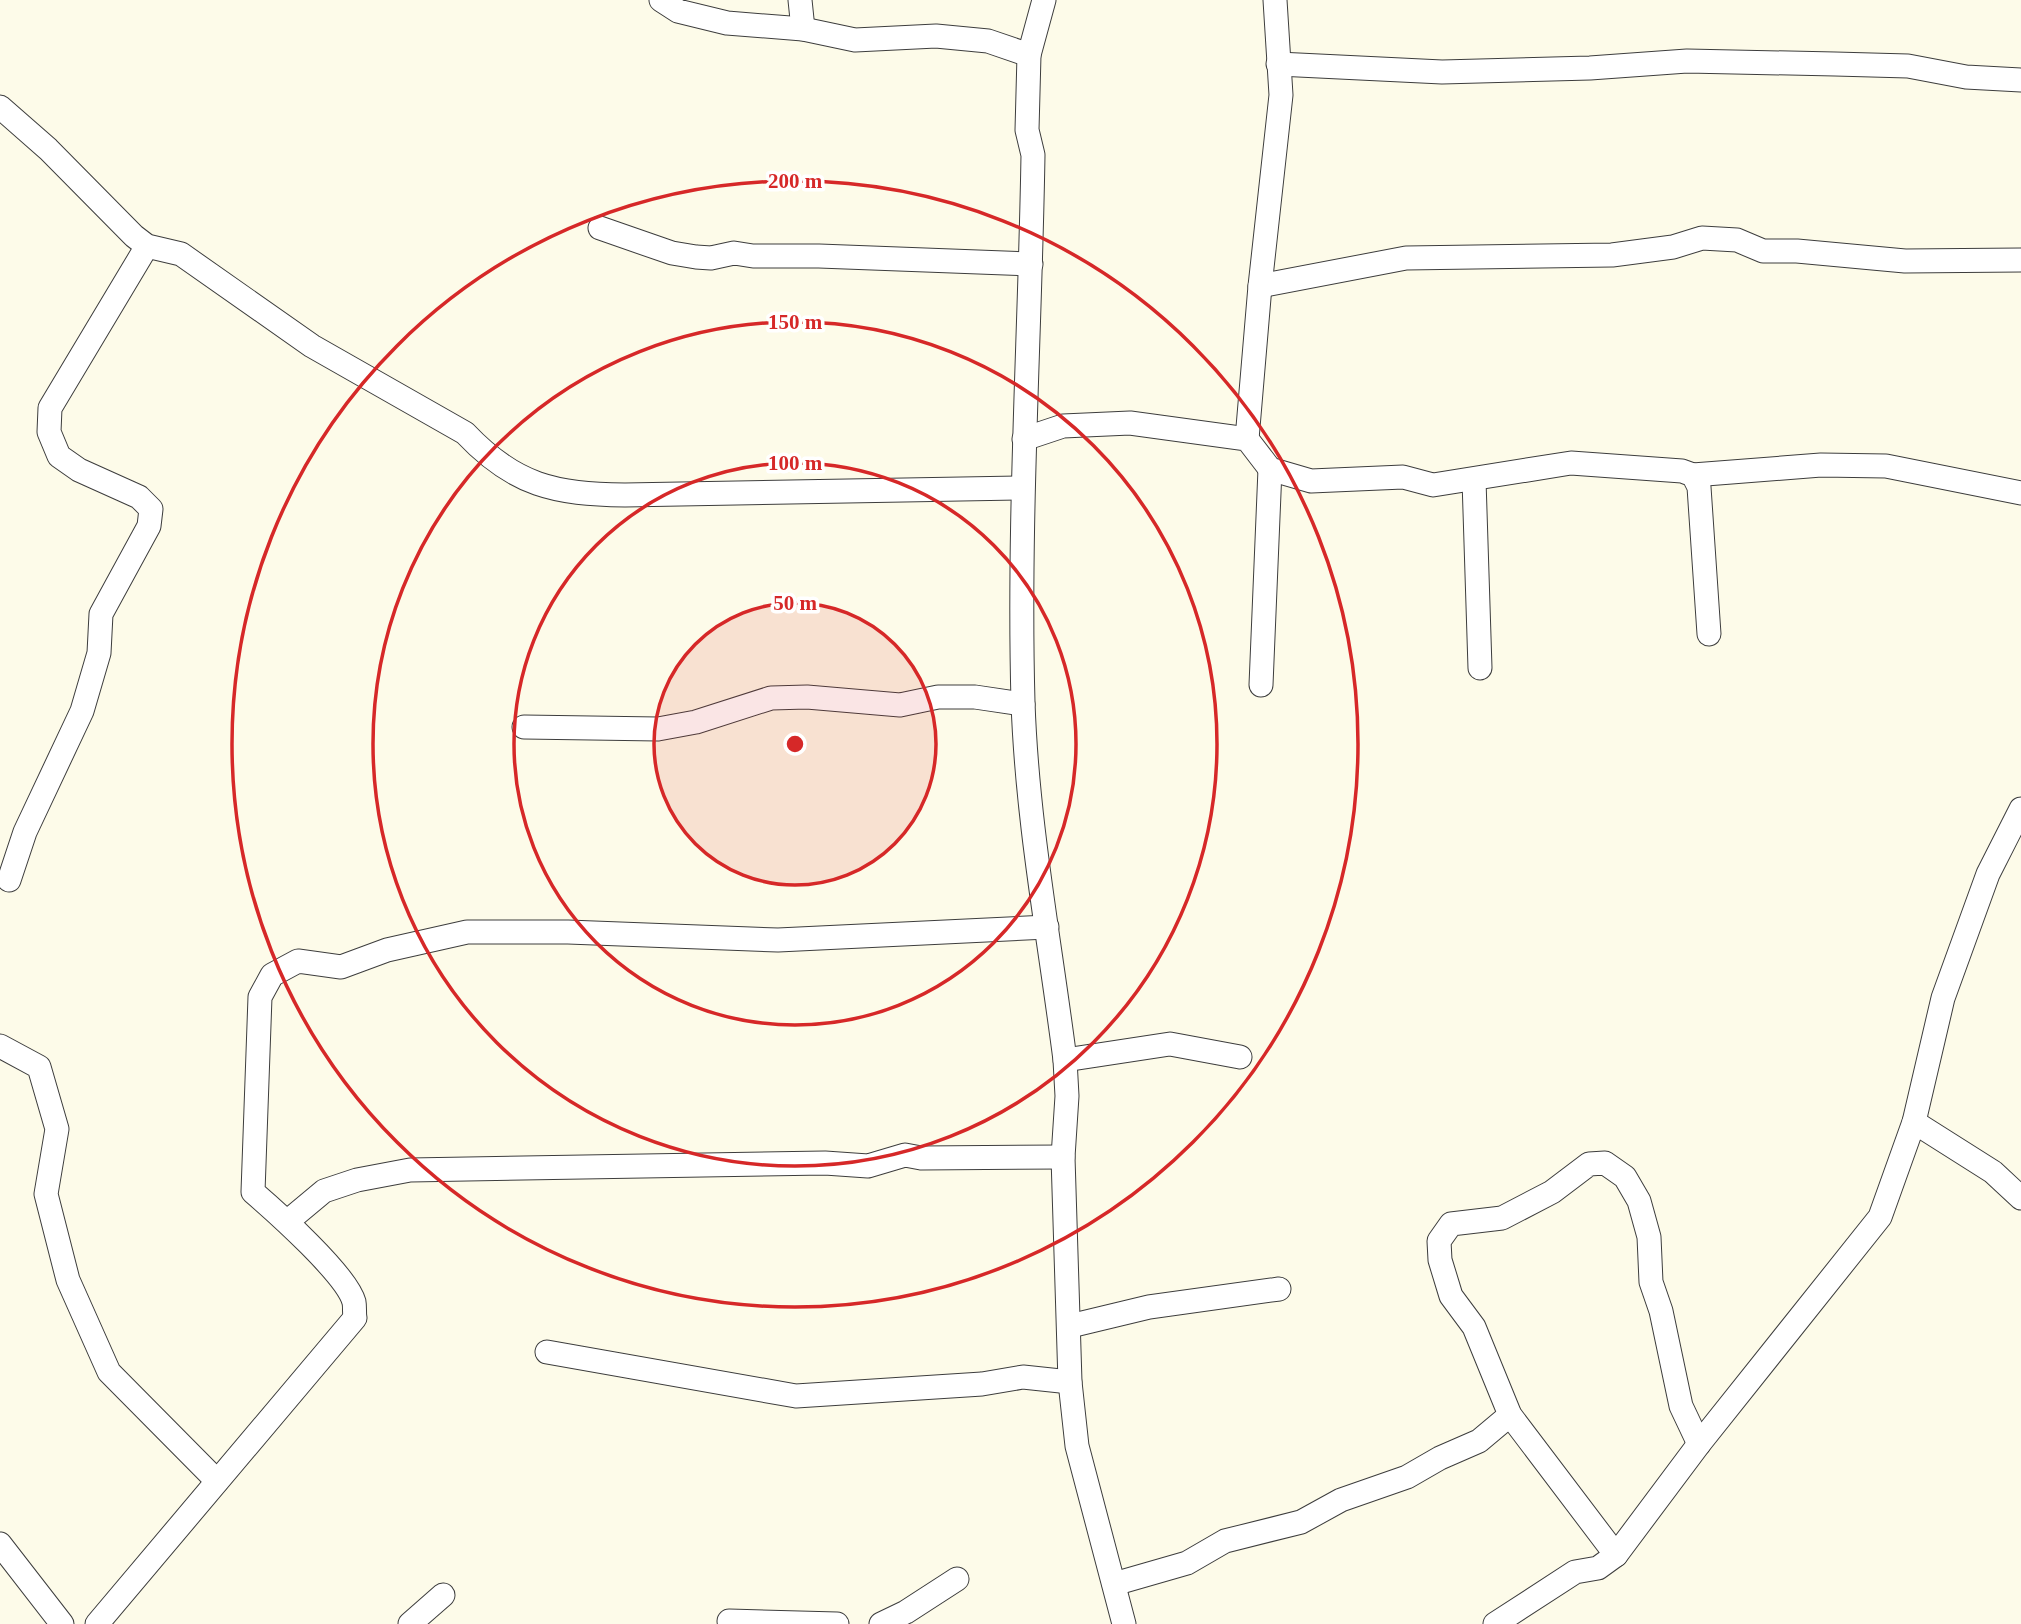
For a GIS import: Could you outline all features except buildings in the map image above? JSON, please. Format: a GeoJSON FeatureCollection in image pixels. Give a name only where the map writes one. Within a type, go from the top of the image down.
{"type":"FeatureCollection","features":[{"type":"Feature","properties":{"kind":"street"},"geometry":{"type":"LineString","coordinates":[[661,0],[678,12],[727,23],[803,29],[855,40],[936,36],[988,41],[1029,55]]}},
{"type":"Feature","properties":{"kind":"street"},"geometry":{"type":"LineString","coordinates":[[800,0],[803,29]]}},
{"type":"Feature","properties":{"kind":"street"},"geometry":{"type":"LineString","coordinates":[[1044,0],[1029,55],[1027,130],[1033,155],[1022,488],[1023,704],[1032,814],[1065,1060],[1067,1096],[1063,1157],[1070,1382],[1077,1446],[1124,1624]]}},
{"type":"Feature","properties":{"kind":"street"},"geometry":{"type":"LineString","coordinates":[[1275,0],[1281,95],[1260,286],[1247,439],[1270,469],[1311,481],[1403,477],[1433,485],[1571,463],[1682,471],[1693,475],[1821,464],[1886,466],[2021,493]]}},
{"type":"Feature","properties":{"kind":"street"},"geometry":{"type":"LineString","coordinates":[[1279,64],[1442,72],[1590,68],[1687,61],[1909,66],[1966,77],[2021,80]]}},
{"type":"Feature","properties":{"kind":"street"},"geometry":{"type":"LineString","coordinates":[[0,107],[48,149],[147,247],[181,254],[312,346],[465,433],[484,454],[510,472],[552,490],[586,495],[625,495],[1022,488]]}},
{"type":"Feature","properties":{"kind":"street"},"geometry":{"type":"LineString","coordinates":[[600,228],[672,253],[696,257],[711,258],[734,253],[753,256],[1031,264]]}},
{"type":"Feature","properties":{"kind":"street"},"geometry":{"type":"LineString","coordinates":[[1260,286],[1406,258],[1612,255],[1673,247],[1702,238],[1737,240],[1763,251],[1797,251],[1905,261],[2021,260]]}},
{"type":"Feature","properties":{"kind":"street"},"geometry":{"type":"LineString","coordinates":[[9,880],[25,832],[82,711],[99,653],[101,614],[149,526],[151,509],[139,497],[79,470],[59,456],[49,432],[50,408],[147,247]]}},
{"type":"Feature","properties":{"kind":"street"},"geometry":{"type":"LineString","coordinates":[[1024,439],[1063,426],[1130,423],[1247,439]]}},
{"type":"Feature","properties":{"kind":"street"},"geometry":{"type":"LineString","coordinates":[[1261,685],[1270,469]]}},
{"type":"Feature","properties":{"kind":"street"},"geometry":{"type":"LineString","coordinates":[[1693,475],[1699,487],[1709,634]]}},
{"type":"Feature","properties":{"kind":"street"},"geometry":{"type":"LineString","coordinates":[[1474,480],[1480,668]]}},
{"type":"Feature","properties":{"kind":"street"},"geometry":{"type":"LineString","coordinates":[[524,727],[658,729],[709,719],[771,698],[807,697],[900,705],[938,697],[975,697],[1023,704]]}},
{"type":"Feature","properties":{"kind":"street"},"geometry":{"type":"LineString","coordinates":[[1494,1624],[1576,1572],[1598,1567],[1616,1555],[1699,1444],[1880,1217],[1914,1122],[1943,998],[1988,874],[2021,809]]}},
{"type":"Feature","properties":{"kind":"street"},"geometry":{"type":"LineString","coordinates":[[96,1624],[355,1318],[354,1300],[341,1281],[288,1221],[253,1192],[260,997],[272,975],[299,961],[341,967],[387,950],[467,932],[568,932],[778,940],[1048,927]]}},
{"type":"Feature","properties":{"kind":"street"},"geometry":{"type":"LineString","coordinates":[[1065,1060],[1170,1044],[1240,1057]]}},
{"type":"Feature","properties":{"kind":"street"},"geometry":{"type":"LineString","coordinates":[[0,1046],[39,1066],[57,1129],[46,1194],[68,1280],[109,1372],[217,1481]]}},
{"type":"Feature","properties":{"kind":"street"},"geometry":{"type":"LineString","coordinates":[[1914,1122],[1993,1172],[2021,1198]]}},
{"type":"Feature","properties":{"kind":"street"},"geometry":{"type":"LineString","coordinates":[[288,1221],[324,1191],[357,1180],[410,1170],[825,1163],[868,1166],[905,1155],[921,1158],[1063,1157]]}},
{"type":"Feature","properties":{"kind":"street"},"geometry":{"type":"LineString","coordinates":[[1616,1555],[1510,1415],[1474,1327],[1451,1296],[1440,1260],[1439,1241],[1451,1224],[1502,1218],[1552,1192],[1589,1164],[1605,1163],[1625,1178],[1639,1201],[1649,1237],[1651,1282],[1661,1311],[1681,1406],[1699,1444]]}},
{"type":"Feature","properties":{"kind":"street"},"geometry":{"type":"LineString","coordinates":[[1070,1325],[1149,1307],[1279,1289]]}},
{"type":"Feature","properties":{"kind":"street"},"geometry":{"type":"LineString","coordinates":[[547,1352],[796,1396],[982,1384],[1023,1377],[1070,1382]]}},
{"type":"Feature","properties":{"kind":"street"},"geometry":{"type":"LineString","coordinates":[[1114,1584],[1186,1563],[1225,1541],[1301,1522],[1341,1500],[1407,1477],[1440,1458],[1479,1441],[1510,1415]]}},
{"type":"Feature","properties":{"kind":"street"},"geometry":{"type":"LineString","coordinates":[[0,1545],[62,1624]]}},
{"type":"Feature","properties":{"kind":"street"},"geometry":{"type":"LineString","coordinates":[[881,1624],[906,1612],[957,1580]]}},
{"type":"Feature","properties":{"kind":"street"},"geometry":{"type":"LineString","coordinates":[[410,1624],[443,1595]]}},
{"type":"Feature","properties":{"kind":"street"},"geometry":{"type":"LineString","coordinates":[[729,1621],[837,1624]]}}]}
